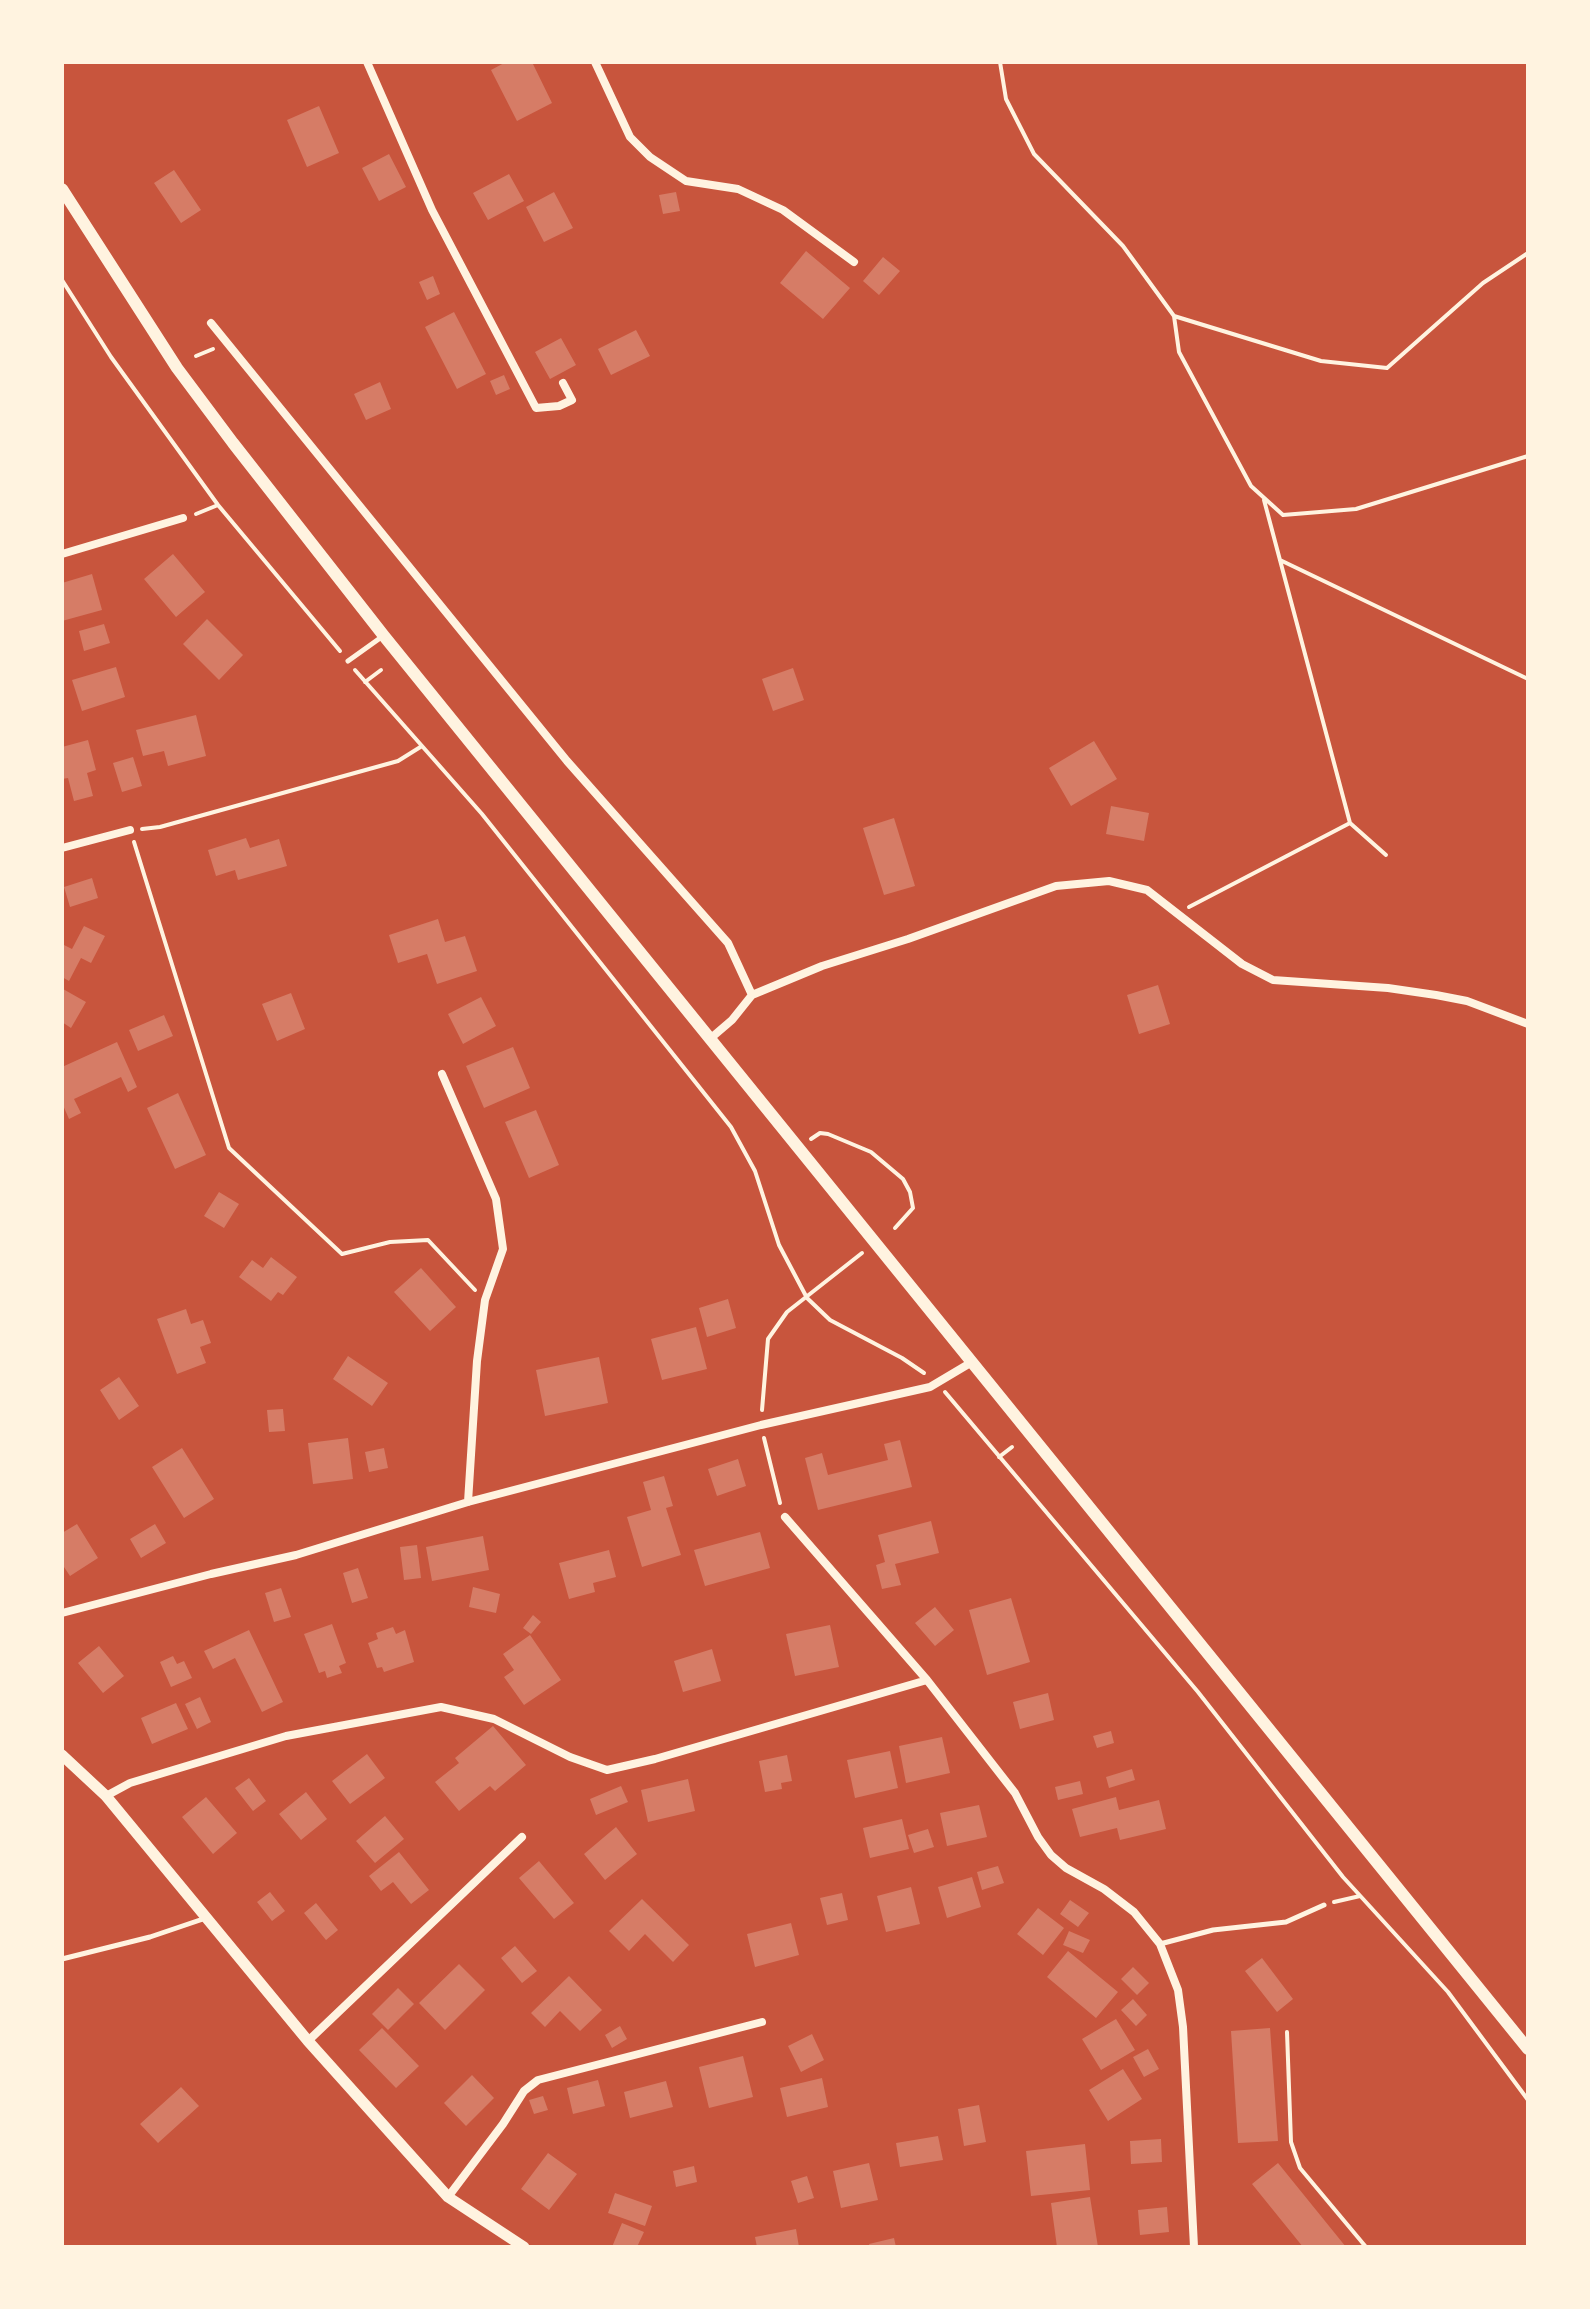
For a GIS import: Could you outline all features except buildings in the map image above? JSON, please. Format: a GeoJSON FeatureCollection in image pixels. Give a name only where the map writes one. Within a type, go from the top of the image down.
{"type":"FeatureCollection","features":[{"type":"Feature","properties":{"kind":"main road"},"geometry":{"type":"LineString","coordinates":[[62,189],[177,368],[384,636],[1528,2049]]}},
{"type":"Feature","properties":{"kind":"street"},"geometry":{"type":"LineString","coordinates":[[367,62],[432,210],[536,408],[559,406],[572,400],[563,383]]}},
{"type":"Feature","properties":{"kind":"street"},"geometry":{"type":"LineString","coordinates":[[595,62],[630,137],[650,157],[686,181],[738,189],[783,210],[854,262]]}},
{"type":"Feature","properties":{"kind":"street"},"geometry":{"type":"LineString","coordinates":[[211,323],[567,761],[728,943],[752,995]]}},
{"type":"Feature","properties":{"kind":"street"},"geometry":{"type":"LineString","coordinates":[[62,554],[183,518]]}},
{"type":"Feature","properties":{"kind":"street"},"geometry":{"type":"LineString","coordinates":[[62,848],[130,830]]}},
{"type":"Feature","properties":{"kind":"street"},"geometry":{"type":"LineString","coordinates":[[711,1038],[732,1020],[752,995],[822,966],[1056,886],[1109,881],[1147,890],[1242,964],[1273,980],[1388,988],[1436,995],[1467,1001],[1528,1024]]}},
{"type":"Feature","properties":{"kind":"street"},"geometry":{"type":"LineString","coordinates":[[442,1074],[496,1199],[503,1249],[485,1300],[477,1361],[468,1502]]}},
{"type":"Feature","properties":{"kind":"street"},"geometry":{"type":"LineString","coordinates":[[62,1613],[296,1555],[468,1502],[761,1425],[938,1384],[972,1362]]}},
{"type":"Feature","properties":{"kind":"street"},"geometry":{"type":"LineString","coordinates":[[785,1517],[927,1680],[1015,1793],[1051,1855],[1134,1912],[1160,1944],[1178,1990],[1183,2027],[1194,2247]]}},
{"type":"Feature","properties":{"kind":"street"},"geometry":{"type":"LineString","coordinates":[[106,1796],[130,1783],[286,1736],[441,1707],[494,1719],[570,1757],[607,1770],[655,1759],[927,1680]]}},
{"type":"Feature","properties":{"kind":"street"},"geometry":{"type":"LineString","coordinates":[[62,1755],[106,1796],[308,2041],[448,2197],[524,2247]]}},
{"type":"Feature","properties":{"kind":"street"},"geometry":{"type":"LineString","coordinates":[[308,2041],[522,1837]]}},
{"type":"Feature","properties":{"kind":"street"},"geometry":{"type":"LineString","coordinates":[[448,2197],[524,2091],[538,2080],[762,2022]]}},
{"type":"Feature","properties":{"kind":"lane"},"geometry":{"type":"LineString","coordinates":[[348,661],[384,636]]}},
{"type":"Feature","properties":{"kind":"lane"},"geometry":{"type":"LineString","coordinates":[[1160,1944],[1213,1930],[1286,1922],[1324,1905]]}},
{"type":"Feature","properties":{"kind":"lane"},"geometry":{"type":"LineString","coordinates":[[62,1959],[150,1937],[207,1917]]}},
{"type":"Feature","properties":{"kind":"path"},"geometry":{"type":"LineString","coordinates":[[1000,62],[1006,99],[1034,154],[1123,246],[1174,316],[1179,352],[1251,486],[1283,515],[1356,509],[1528,456]]}},
{"type":"Feature","properties":{"kind":"path"},"geometry":{"type":"LineString","coordinates":[[1174,316],[1321,361],[1387,368],[1483,283],[1528,253]]}},
{"type":"Feature","properties":{"kind":"path"},"geometry":{"type":"LineString","coordinates":[[62,280],[111,357],[218,505],[365,682],[482,814],[731,1127],[755,1171],[779,1245],[807,1298],[830,1320],[902,1358],[938,1384],[1198,1692],[1360,1896],[1454,2000],[1528,2100]]}},
{"type":"Feature","properties":{"kind":"path"},"geometry":{"type":"LineString","coordinates":[[1263,497],[1350,823],[1386,855]]}},
{"type":"Feature","properties":{"kind":"path"},"geometry":{"type":"LineString","coordinates":[[183,518],[218,505]]}},
{"type":"Feature","properties":{"kind":"path"},"geometry":{"type":"LineString","coordinates":[[1280,560],[1528,679]]}},
{"type":"Feature","properties":{"kind":"path"},"geometry":{"type":"LineString","coordinates":[[365,682],[381,670]]}},
{"type":"Feature","properties":{"kind":"path"},"geometry":{"type":"LineString","coordinates":[[422,746],[398,761],[160,827],[130,830],[229,1148],[342,1254],[390,1242],[428,1240],[485,1300]]}},
{"type":"Feature","properties":{"kind":"path"},"geometry":{"type":"LineString","coordinates":[[1177,913],[1350,823]]}},
{"type":"Feature","properties":{"kind":"path"},"geometry":{"type":"LineString","coordinates":[[801,1148],[820,1133],[828,1134],[871,1152],[903,1179],[913,1208],[895,1228]]}},
{"type":"Feature","properties":{"kind":"path"},"geometry":{"type":"LineString","coordinates":[[785,1517],[770,1471],[761,1425],[768,1339],[787,1312],[862,1253]]}},
{"type":"Feature","properties":{"kind":"path"},"geometry":{"type":"LineString","coordinates":[[999,1457],[1012,1447]]}},
{"type":"Feature","properties":{"kind":"path"},"geometry":{"type":"LineString","coordinates":[[1324,1905],[1360,1896]]}},
{"type":"Feature","properties":{"kind":"path"},"geometry":{"type":"LineString","coordinates":[[1287,2032],[1291,2142],[1300,2168],[1366,2247]]}}]}
